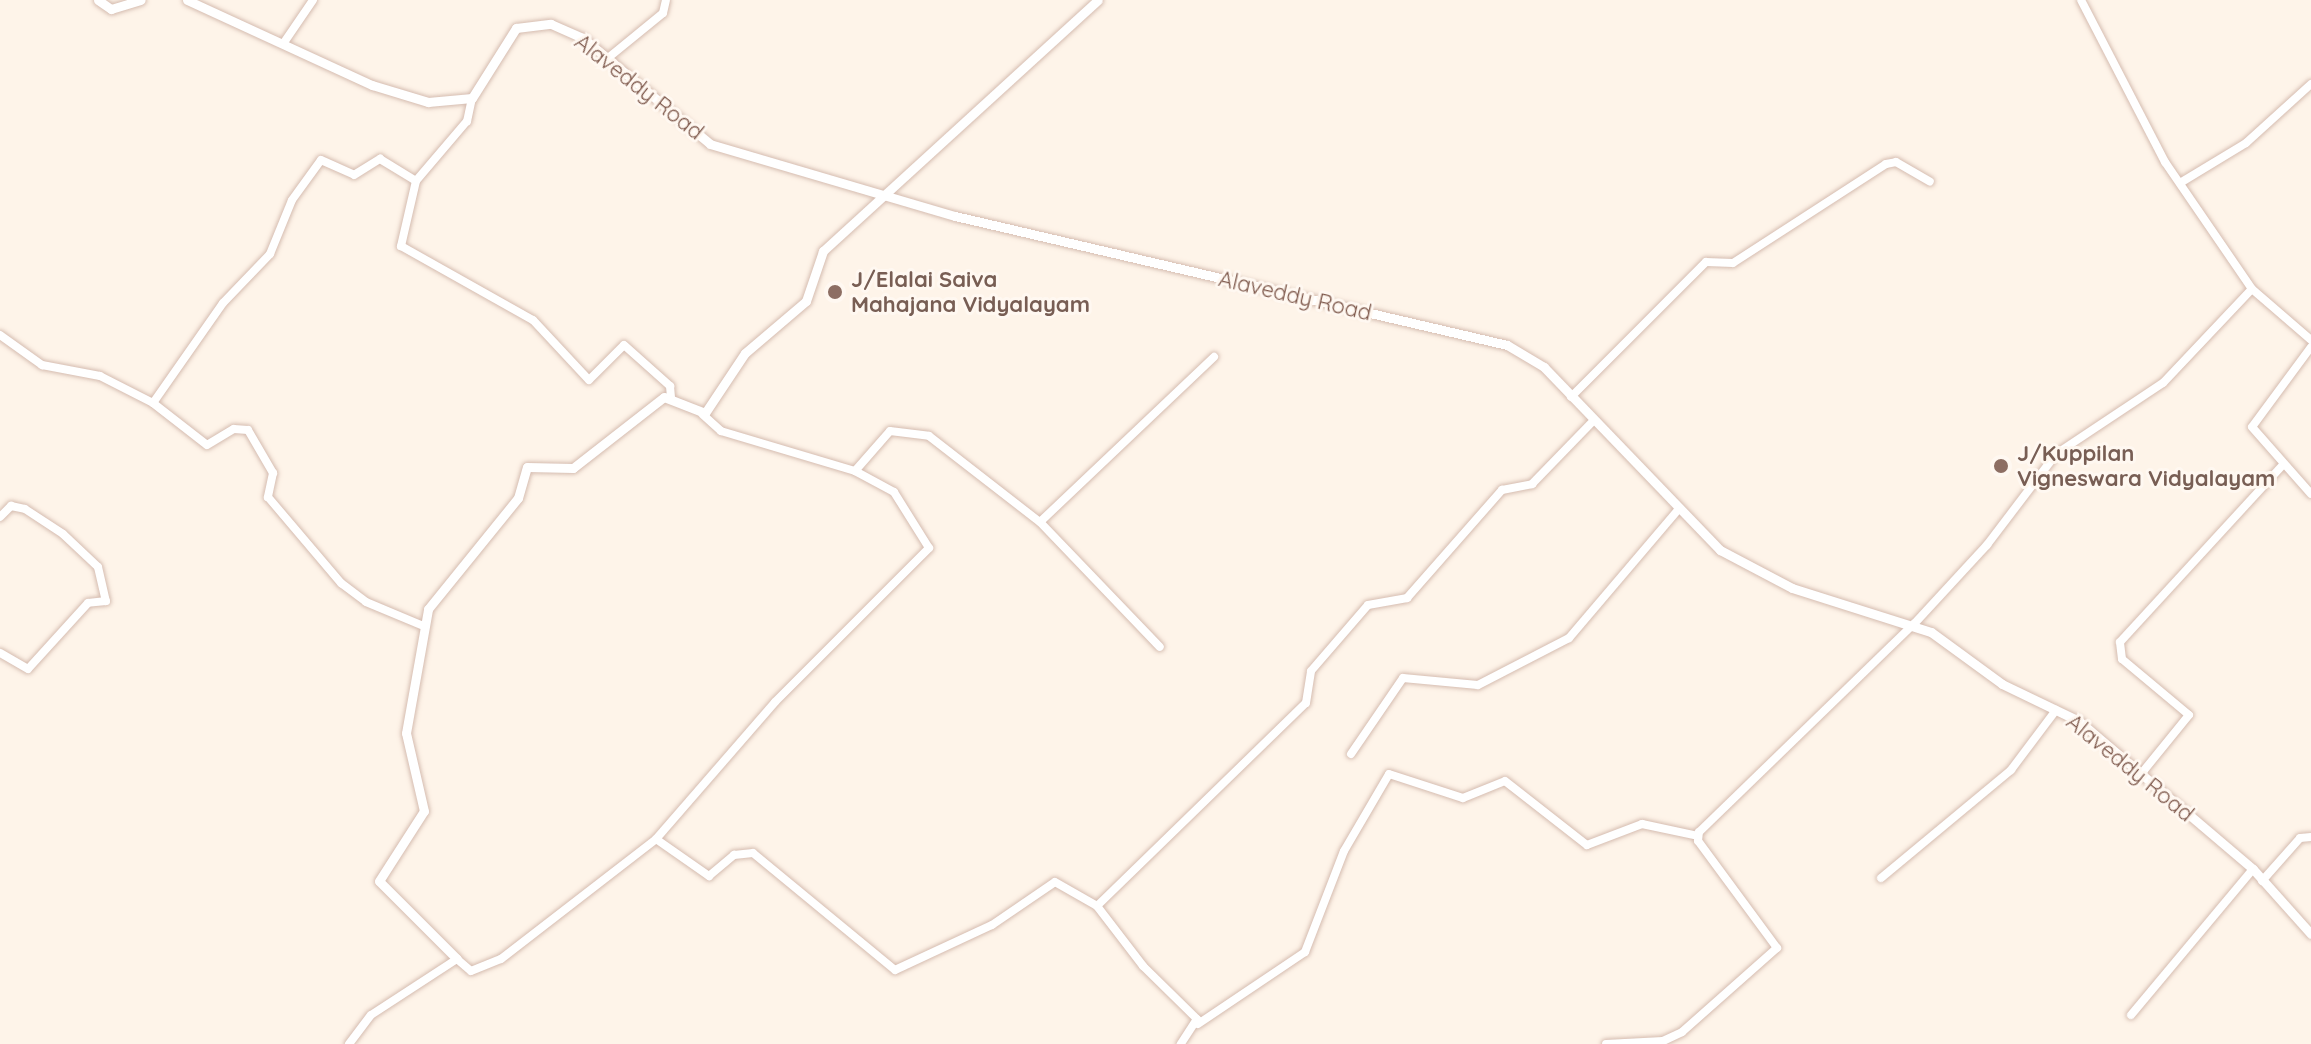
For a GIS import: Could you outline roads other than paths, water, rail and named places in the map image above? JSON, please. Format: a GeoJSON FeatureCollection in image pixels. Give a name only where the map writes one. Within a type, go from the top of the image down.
{"type":"FeatureCollection","features":[{"type":"Feature","properties":{"kind":"street"},"geometry":{"type":"LineString","coordinates":[[98,0],[111,9],[141,0]]}},
{"type":"Feature","properties":{"kind":"street"},"geometry":{"type":"LineString","coordinates":[[187,0],[283,44],[428,102],[472,98],[467,121],[416,181],[401,246],[533,320],[589,380],[624,345],[670,386],[671,398]]}},
{"type":"Feature","properties":{"kind":"street"},"geometry":{"type":"LineString","coordinates":[[283,44],[313,0]]}},
{"type":"Feature","properties":{"kind":"street"},"geometry":{"type":"LineString","coordinates":[[608,58],[663,13],[666,0]]}},
{"type":"Feature","properties":{"kind":"street"},"geometry":{"type":"LineString","coordinates":[[702,414],[745,353],[806,301],[823,251],[888,197],[1098,0]]}},
{"type":"Feature","properties":{"kind":"street"},"geometry":{"type":"LineString","coordinates":[[2081,0],[2180,183],[2252,289],[2311,340]]}},
{"type":"Feature","properties":{"kind":"street","name":"Alaveddy Road"},"geometry":{"type":"LineString","coordinates":[[472,98],[516,28],[551,24],[608,58],[710,144],[888,197],[1507,345],[1544,367],[1677,511],[1720,550],[1792,588],[1914,624],[2002,684],[2056,710],[2141,774],[2253,869],[2311,934]]}},
{"type":"Feature","properties":{"kind":"street"},"geometry":{"type":"LineString","coordinates":[[2180,183],[2246,143],[2311,84]]}},
{"type":"Feature","properties":{"kind":"street"},"geometry":{"type":"LineString","coordinates":[[153,403],[223,303],[270,254],[302,181],[321,160],[354,175],[380,159],[416,181]]}},
{"type":"Feature","properties":{"kind":"street"},"geometry":{"type":"LineString","coordinates":[[1571,397],[1706,262],[1733,263],[1886,164],[1896,162],[1930,182]]}},
{"type":"Feature","properties":{"kind":"street"},"geometry":{"type":"LineString","coordinates":[[1698,836],[1914,624],[1987,545],[2056,454],[2086,427],[2163,383],[2252,289]]}},
{"type":"Feature","properties":{"kind":"street"},"geometry":{"type":"LineString","coordinates":[[0,335],[42,365],[100,376],[153,403],[207,445],[234,429],[248,430],[273,473],[268,497],[341,583],[366,602],[421,625]]}},
{"type":"Feature","properties":{"kind":"street"},"geometry":{"type":"LineString","coordinates":[[2311,347],[2252,427],[2311,494]]}},
{"type":"Feature","properties":{"kind":"street"},"geometry":{"type":"LineString","coordinates":[[1040,522],[1214,357]]}},
{"type":"Feature","properties":{"kind":"street"},"geometry":{"type":"LineString","coordinates":[[671,398],[702,414],[721,431],[855,471],[894,492],[929,548],[775,702],[656,839],[501,959],[471,971],[379,881],[424,811],[406,733],[421,625],[518,498],[527,467],[573,468],[671,398]]}},
{"type":"Feature","properties":{"kind":"street"},"geometry":{"type":"LineString","coordinates":[[1097,906],[1306,703],[1311,671],[1368,605],[1407,598],[1502,490],[1532,484],[1593,421]]}},
{"type":"Feature","properties":{"kind":"street"},"geometry":{"type":"LineString","coordinates":[[855,471],[890,431],[913,428],[1040,522],[1160,647]]}},
{"type":"Feature","properties":{"kind":"street"},"geometry":{"type":"LineString","coordinates":[[2141,774],[2189,715],[2122,659],[2120,642],[2283,465]]}},
{"type":"Feature","properties":{"kind":"street"},"geometry":{"type":"LineString","coordinates":[[0,517],[11,506],[25,509],[63,534],[98,567],[106,601],[88,603],[28,669],[0,653]]}},
{"type":"Feature","properties":{"kind":"street"},"geometry":{"type":"LineString","coordinates":[[1351,754],[1403,678],[1478,685],[1569,638],[1677,511]]}},
{"type":"Feature","properties":{"kind":"street"},"geometry":{"type":"LineString","coordinates":[[1881,878],[2011,770],[2056,710]]}},
{"type":"Feature","properties":{"kind":"street"},"geometry":{"type":"LineString","coordinates":[[1181,1044],[1198,1024],[1305,952],[1344,851],[1389,774],[1463,798],[1505,781],[1587,845],[1642,824],[1698,836],[1777,948],[1682,1032],[1663,1041],[1606,1044]]}},
{"type":"Feature","properties":{"kind":"street"},"geometry":{"type":"LineString","coordinates":[[2262,881],[2300,838],[2311,837]]}},
{"type":"Feature","properties":{"kind":"street"},"geometry":{"type":"LineString","coordinates":[[656,839],[709,876],[734,855],[753,853],[895,970],[992,925],[1055,882],[1097,906],[1198,1024]]}},
{"type":"Feature","properties":{"kind":"street"},"geometry":{"type":"LineString","coordinates":[[2131,1015],[2253,869]]}},
{"type":"Feature","properties":{"kind":"street"},"geometry":{"type":"LineString","coordinates":[[349,1044],[371,1015],[457,959]]}},
{"type":"Feature","properties":{"kind":"place","name":"J/Elalai Saiva Mahajana Vidyalayam"},"geometry":{"type":"Point","coordinates":[835,292]}},
{"type":"Feature","properties":{"kind":"place","name":"J/Kuppilan Vigneswara Vidyalayam"},"geometry":{"type":"Point","coordinates":[2001,466]}}]}
